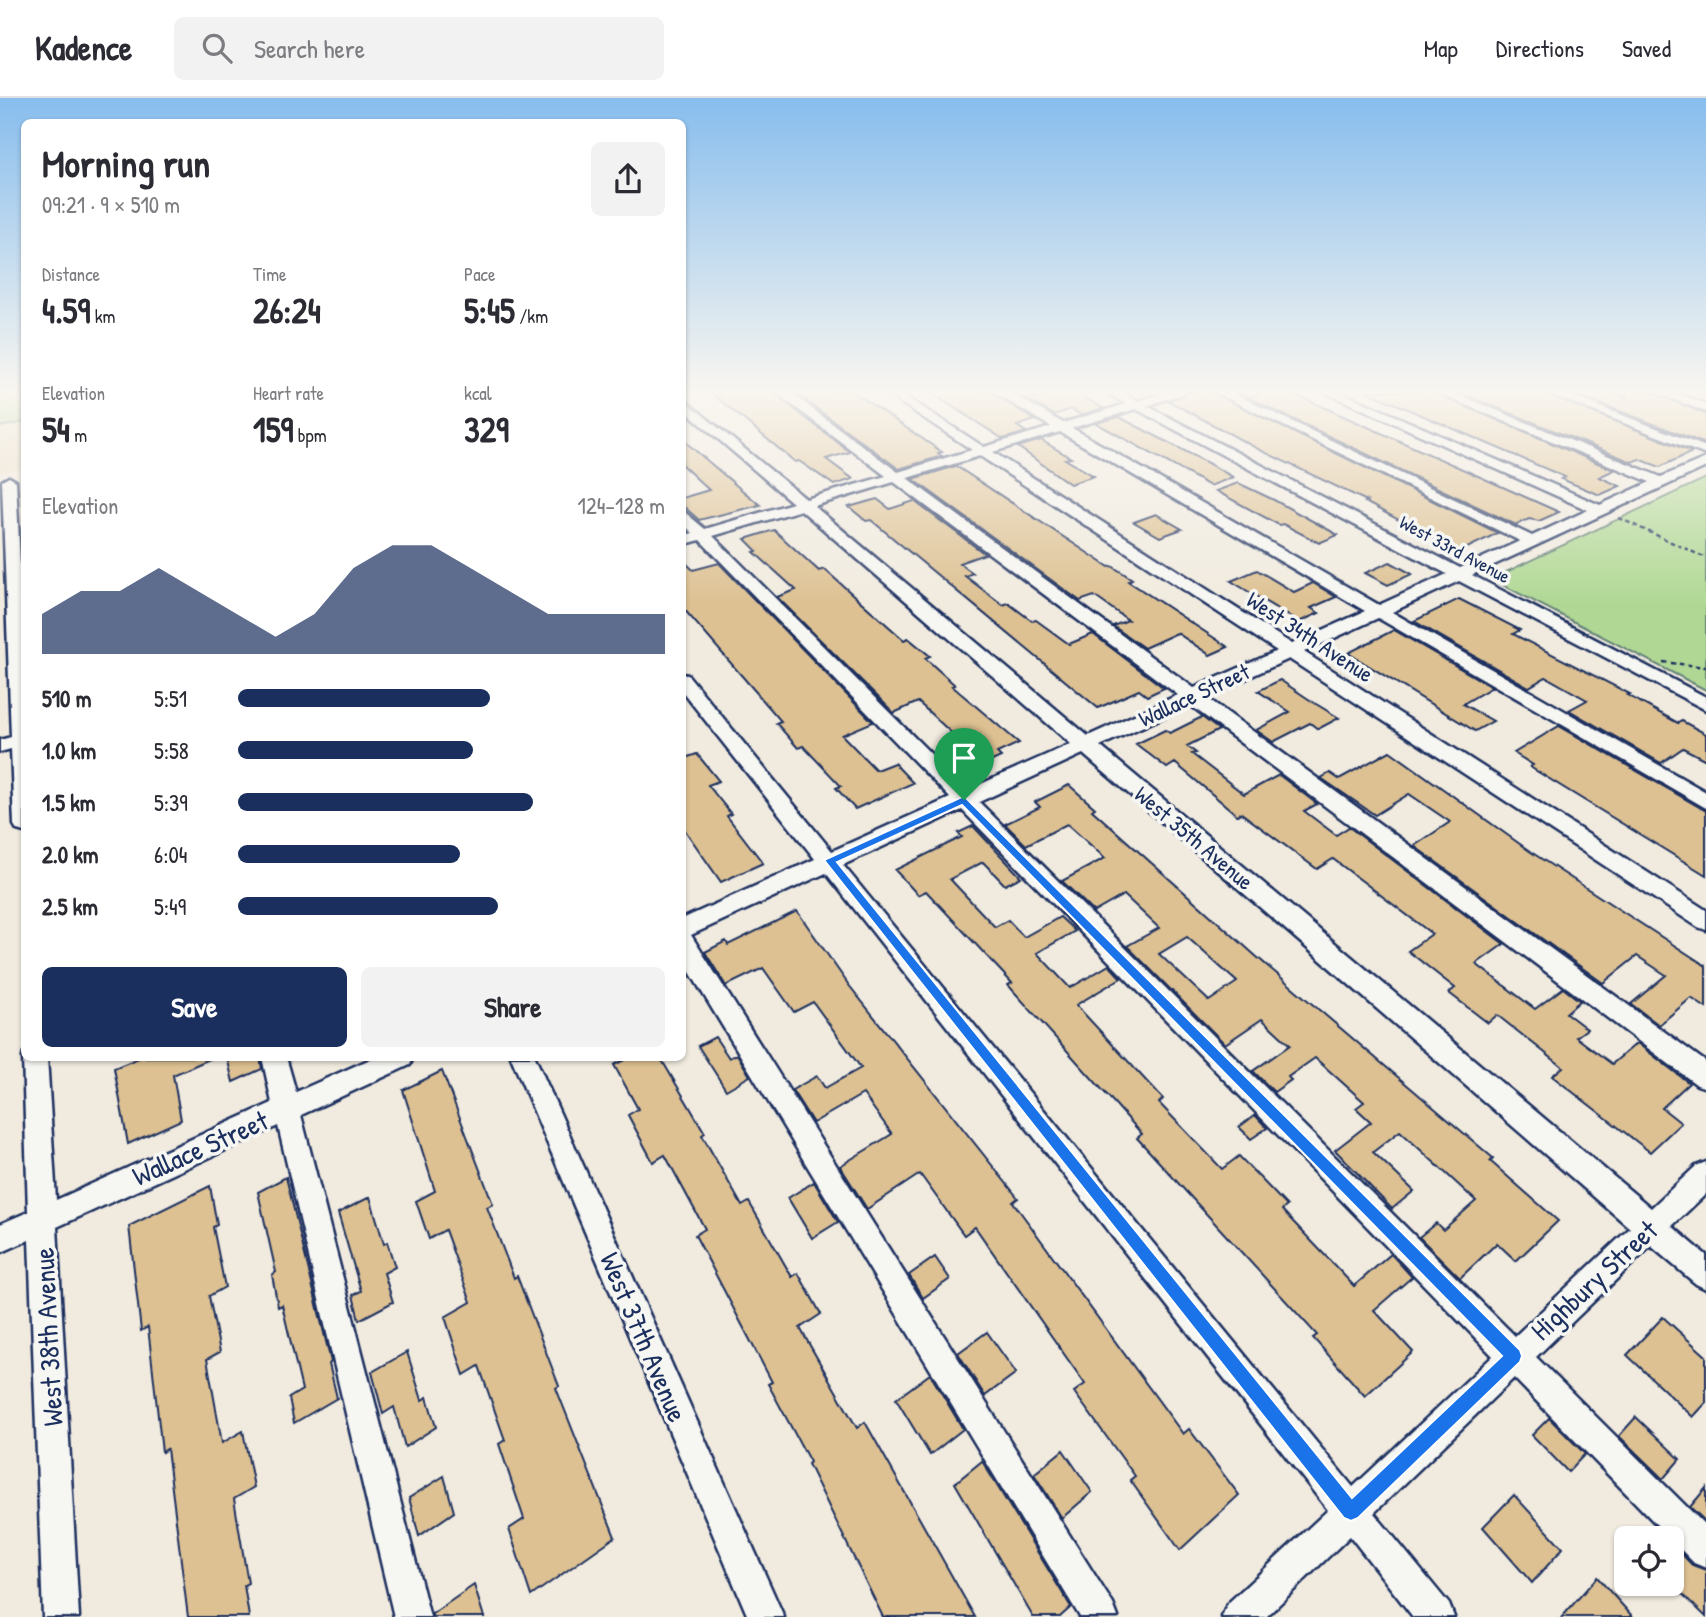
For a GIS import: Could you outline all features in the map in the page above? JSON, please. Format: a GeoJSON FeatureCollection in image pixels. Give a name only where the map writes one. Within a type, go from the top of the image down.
{"type":"FeatureCollection","features":[{"type":"Feature","properties":{"kind":"street","name":"West 35th Avenue"},"geometry":{"type":"LineString","coordinates":[[752,462],[1706,1274]]}},
{"type":"Feature","properties":{"kind":"street"},"geometry":{"type":"LineString","coordinates":[[876,462],[1706,1077]]}},
{"type":"Feature","properties":{"kind":"street"},"geometry":{"type":"LineString","coordinates":[[686,540],[947,462]]}},
{"type":"Feature","properties":{"kind":"street","name":"West 34th Avenue"},"geometry":{"type":"LineString","coordinates":[[996,462],[1706,921]]}},
{"type":"Feature","properties":{"kind":"street"},"geometry":{"type":"LineString","coordinates":[[1120,462],[1706,801]]}},
{"type":"Feature","properties":{"kind":"street","name":"West 33rd Avenue"},"geometry":{"type":"LineString","coordinates":[[1245,462],[1706,704]]}},
{"type":"Feature","properties":{"kind":"street"},"geometry":{"type":"LineString","coordinates":[[1366,462],[1531,541]]}},
{"type":"Feature","properties":{"kind":"street"},"geometry":{"type":"LineString","coordinates":[[1490,462],[1600,510]]}},
{"type":"Feature","properties":{"kind":"street"},"geometry":{"type":"LineString","coordinates":[[1612,462],[1661,482]]}},
{"type":"Feature","properties":{"kind":"street","name":"Wallace Street"},"geometry":{"type":"LineString","coordinates":[[686,927],[1706,462]]}},
{"type":"Feature","properties":{"kind":"street"},"geometry":{"type":"LineString","coordinates":[[11,480],[21,696]]}},
{"type":"Feature","properties":{"kind":"street"},"geometry":{"type":"LineString","coordinates":[[686,518],[1706,1550]]}},
{"type":"Feature","properties":{"kind":"street"},"geometry":{"type":"LineString","coordinates":[[686,684],[1436,1617]]}},
{"type":"Feature","properties":{"kind":"street"},"geometry":{"type":"LineString","coordinates":[[0,746],[21,740]]}},
{"type":"Feature","properties":{"kind":"street"},"geometry":{"type":"LineString","coordinates":[[686,945],[1100,1617]]}},
{"type":"Feature","properties":{"kind":"street","name":"West 38th Avenue"},"geometry":{"type":"LineString","coordinates":[[35,1061],[61,1617]]}},
{"type":"Feature","properties":{"kind":"street"},"geometry":{"type":"LineString","coordinates":[[275,1061],[412,1617]]}},
{"type":"Feature","properties":{"kind":"street","name":"Wallace Street"},"geometry":{"type":"LineString","coordinates":[[0,1239],[392,1061]]}},
{"type":"Feature","properties":{"kind":"street","name":"West 37th Avenue"},"geometry":{"type":"LineString","coordinates":[[525,1061],[766,1617]]}},
{"type":"Feature","properties":{"kind":"street","name":"Highbury Street"},"geometry":{"type":"LineString","coordinates":[[1240,1617],[1706,1175]]}},
{"type":"Feature","properties":{"kind":"path"},"geometry":{"type":"LineString","coordinates":[[1617,517],[1706,558]]}},
{"type":"Feature","properties":{"kind":"path"},"geometry":{"type":"LineString","coordinates":[[1657,661],[1706,667]]}},
{"type":"Feature","properties":{"kind":"shaded area"},"geometry":{"type":"Polygon","coordinates":[[[0,462],[21,462],[21,469],[0,473],[0,462]]]}},
{"type":"Feature","properties":{"kind":"green space"},"geometry":{"type":"Polygon","coordinates":[[[1706,478],[1706,690],[1491,579],[1706,478]]]}},
{"type":"Feature","properties":{"kind":"building"},"geometry":{"type":"Polygon","coordinates":[[[686,462],[709,462],[760,505],[699,520],[686,509],[686,497],[709,490],[686,469],[686,462]]]}},
{"type":"Feature","properties":{"kind":"building"},"geometry":{"type":"Polygon","coordinates":[[[800,462],[830,462],[853,479],[834,485],[800,462]]]}},
{"type":"Feature","properties":{"kind":"building"},"geometry":{"type":"Polygon","coordinates":[[[889,462],[923,462],[899,469],[889,462]]]}},
{"type":"Feature","properties":{"kind":"building"},"geometry":{"type":"Polygon","coordinates":[[[1039,462],[1070,462],[1094,476],[1070,484],[1039,462]]]}},
{"type":"Feature","properties":{"kind":"building"},"geometry":{"type":"Polygon","coordinates":[[[1166,462],[1206,462],[1233,477],[1210,486],[1166,462]]]}},
{"type":"Feature","properties":{"kind":"building"},"geometry":{"type":"Polygon","coordinates":[[[1285,462],[1354,462],[1498,533],[1459,552],[1365,502],[1367,501],[1285,462]]]}},
{"type":"Feature","properties":{"kind":"building"},"geometry":{"type":"Polygon","coordinates":[[[1383,462],[1446,462],[1559,512],[1539,521],[1529,519],[1516,525],[1383,462]]]}},
{"type":"Feature","properties":{"kind":"building"},"geometry":{"type":"Polygon","coordinates":[[[1530,462],[1595,462],[1614,470],[1599,477],[1620,486],[1600,495],[1561,479],[1565,477],[1530,462]]]}},
{"type":"Feature","properties":{"kind":"building"},"geometry":{"type":"Polygon","coordinates":[[[1647,462],[1671,462],[1660,467],[1647,462]]]}},
{"type":"Feature","properties":{"kind":"building"},"geometry":{"type":"Polygon","coordinates":[[[956,466],[1109,567],[1112,566],[1132,579],[1128,581],[1228,647],[1210,655],[1177,633],[1144,648],[1113,626],[1128,620],[1094,596],[1080,601],[913,479],[956,466]]]}},
{"type":"Feature","properties":{"kind":"building"},"geometry":{"type":"Polygon","coordinates":[[[1238,483],[1338,535],[1319,543],[1216,491],[1238,483]]]}},
{"type":"Feature","properties":{"kind":"building"},"geometry":{"type":"Polygon","coordinates":[[[877,499],[890,509],[914,501],[985,554],[959,563],[973,573],[965,576],[1003,605],[1008,603],[1069,644],[1093,634],[1164,688],[1147,696],[1139,690],[1098,708],[871,520],[866,521],[849,507],[877,499]]]}},
{"type":"Feature","properties":{"kind":"building"},"geometry":{"type":"Polygon","coordinates":[[[1156,514],[1182,529],[1160,537],[1134,522],[1156,514]]]}},
{"type":"Feature","properties":{"kind":"building"},"geometry":{"type":"Polygon","coordinates":[[[774,530],[819,571],[824,569],[904,640],[908,638],[930,656],[925,658],[955,685],[952,686],[1019,743],[997,753],[1001,757],[981,766],[966,752],[970,750],[918,702],[894,713],[777,597],[796,590],[754,552],[757,551],[745,539],[774,530]]]}},
{"type":"Feature","properties":{"kind":"building"},"geometry":{"type":"Polygon","coordinates":[[[1390,562],[1412,574],[1388,585],[1365,573],[1390,562]]]}},
{"type":"Feature","properties":{"kind":"building"},"geometry":{"type":"Polygon","coordinates":[[[686,563],[693,570],[719,563],[873,722],[842,735],[876,770],[894,763],[913,783],[855,809],[836,788],[841,786],[803,746],[798,748],[776,723],[781,721],[686,612],[686,563]]]}},
{"type":"Feature","properties":{"kind":"building"},"geometry":{"type":"Polygon","coordinates":[[[1257,570],[1294,592],[1313,583],[1336,597],[1311,608],[1319,613],[1299,622],[1231,581],[1257,570]]]}},
{"type":"Feature","properties":{"kind":"building"},"geometry":{"type":"Polygon","coordinates":[[[1459,599],[1520,630],[1513,634],[1630,694],[1627,695],[1678,723],[1682,721],[1706,734],[1706,760],[1683,748],[1661,763],[1569,710],[1587,700],[1546,677],[1529,687],[1414,621],[1459,599]]]}},
{"type":"Feature","properties":{"kind":"building"},"geometry":{"type":"Polygon","coordinates":[[[1394,630],[1492,687],[1463,704],[1493,721],[1475,731],[1348,653],[1394,630]]]}},
{"type":"Feature","properties":{"kind":"building"},"geometry":{"type":"Polygon","coordinates":[[[1280,680],[1339,718],[1318,729],[1310,723],[1273,742],[1256,730],[1290,712],[1258,691],[1280,680]]]}},
{"type":"Feature","properties":{"kind":"building"},"geometry":{"type":"Polygon","coordinates":[[[1202,717],[1219,730],[1187,746],[1196,753],[1192,754],[1244,794],[1279,775],[1317,804],[1304,811],[1336,835],[1349,827],[1504,944],[1476,964],[1535,1009],[1563,988],[1580,1001],[1566,1013],[1587,1029],[1576,1037],[1612,1064],[1637,1043],[1689,1083],[1662,1108],[1681,1123],[1650,1152],[1552,1076],[1563,1067],[1497,1015],[1488,1023],[1449,993],[1455,988],[1408,951],[1432,934],[1333,859],[1317,869],[1241,813],[1237,815],[1175,763],[1167,768],[1136,744],[1165,730],[1170,733],[1202,717]]]}},
{"type":"Feature","properties":{"kind":"building"},"geometry":{"type":"Polygon","coordinates":[[[1559,726],[1706,811],[1706,875],[1530,767],[1533,765],[1514,753],[1559,726]]]}},
{"type":"Feature","properties":{"kind":"building"},"geometry":{"type":"Polygon","coordinates":[[[1390,751],[1531,852],[1706,966],[1706,1008],[1691,998],[1659,1025],[1631,1004],[1666,975],[1637,956],[1603,983],[1414,846],[1450,822],[1409,794],[1375,815],[1321,778],[1330,773],[1339,779],[1390,751]]]}},
{"type":"Feature","properties":{"kind":"building"},"geometry":{"type":"Polygon","coordinates":[[[697,754],[719,781],[708,785],[731,814],[727,816],[763,863],[721,882],[686,832],[686,758],[697,754]]]}},
{"type":"Feature","properties":{"kind":"building"},"geometry":{"type":"Polygon","coordinates":[[[1069,785],[1095,808],[1092,810],[1257,957],[1493,1158],[1490,1161],[1558,1221],[1516,1261],[1497,1243],[1460,1278],[1419,1237],[1436,1223],[1443,1230],[1476,1201],[1400,1131],[1373,1152],[1414,1191],[1392,1209],[1335,1150],[1371,1122],[1356,1108],[1364,1102],[1315,1058],[1288,1077],[1291,1080],[1274,1092],[1253,1071],[1290,1045],[1262,1019],[1225,1044],[1127,946],[1159,928],[1124,895],[1094,912],[1062,881],[1105,858],[1067,824],[1026,845],[1005,824],[1040,807],[1035,802],[1069,785]],[[1187,937],[1159,954],[1209,1001],[1237,982],[1187,937]]]}},
{"type":"Feature","properties":{"kind":"building"},"geometry":{"type":"Polygon","coordinates":[[[973,826],[1021,877],[1005,885],[983,862],[950,879],[995,927],[1008,920],[1024,937],[1060,917],[1075,931],[1037,953],[1070,988],[1109,965],[1121,978],[1076,1005],[1163,1099],[1159,1103],[1222,1169],[1239,1156],[1287,1206],[1282,1210],[1354,1286],[1391,1254],[1412,1277],[1374,1310],[1413,1352],[1365,1396],[1313,1338],[1317,1335],[1137,1138],[1142,1134],[1008,985],[1012,983],[926,891],[918,895],[895,870],[962,837],[958,833],[973,826]]]}},
{"type":"Feature","properties":{"kind":"building"},"geometry":{"type":"Polygon","coordinates":[[[797,911],[848,984],[1018,1198],[1013,1202],[1183,1434],[1189,1429],[1239,1495],[1180,1550],[1130,1480],[1135,1476],[1074,1392],[1085,1384],[975,1227],[964,1235],[920,1174],[867,1209],[840,1166],[892,1134],[863,1094],[813,1123],[792,1090],[817,1076],[825,1088],[861,1068],[813,1002],[794,1012],[763,968],[726,986],[705,952],[726,941],[728,945],[797,911]]]}},
{"type":"Feature","properties":{"kind":"building"},"geometry":{"type":"Polygon","coordinates":[[[715,1037],[729,1058],[737,1054],[750,1076],[726,1090],[698,1046],[715,1037]]]}},
{"type":"Feature","properties":{"kind":"building"},"geometry":{"type":"Polygon","coordinates":[[[131,1061],[205,1061],[173,1075],[181,1120],[128,1144],[114,1068],[131,1061]]]}},
{"type":"Feature","properties":{"kind":"building"},"geometry":{"type":"Polygon","coordinates":[[[228,1061],[261,1061],[262,1069],[233,1082],[228,1061]]]}},
{"type":"Feature","properties":{"kind":"building"},"geometry":{"type":"Polygon","coordinates":[[[622,1061],[662,1061],[705,1133],[702,1135],[742,1206],[749,1202],[792,1277],[798,1273],[821,1314],[800,1328],[857,1428],[865,1422],[975,1617],[883,1617],[808,1464],[810,1462],[768,1384],[772,1382],[695,1235],[705,1229],[665,1155],[653,1162],[628,1115],[638,1109],[614,1065],[622,1061]]]}},
{"type":"Feature","properties":{"kind":"building"},"geometry":{"type":"Polygon","coordinates":[[[442,1071],[493,1204],[487,1207],[514,1278],[517,1276],[559,1386],[556,1388],[615,1537],[531,1596],[509,1529],[524,1519],[499,1444],[505,1440],[479,1366],[464,1375],[445,1317],[471,1302],[445,1230],[429,1239],[416,1201],[435,1191],[403,1090],[442,1071]]]}},
{"type":"Feature","properties":{"kind":"building"},"geometry":{"type":"Polygon","coordinates":[[[1255,1115],[1267,1128],[1251,1139],[1239,1127],[1255,1115]]]}},
{"type":"Feature","properties":{"kind":"building"},"geometry":{"type":"Polygon","coordinates":[[[286,1177],[331,1362],[329,1364],[337,1398],[294,1423],[289,1398],[302,1390],[282,1305],[278,1307],[272,1275],[276,1272],[258,1192],[286,1177]]]}},
{"type":"Feature","properties":{"kind":"building"},"geometry":{"type":"Polygon","coordinates":[[[814,1182],[838,1222],[812,1238],[788,1198],[814,1182]]]}},
{"type":"Feature","properties":{"kind":"building"},"geometry":{"type":"Polygon","coordinates":[[[210,1186],[217,1225],[213,1227],[225,1287],[209,1296],[220,1352],[207,1359],[222,1443],[243,1431],[254,1487],[234,1499],[248,1583],[244,1585],[249,1617],[188,1617],[167,1449],[162,1452],[148,1327],[141,1331],[129,1226],[210,1186]]]}},
{"type":"Feature","properties":{"kind":"building"},"geometry":{"type":"Polygon","coordinates":[[[370,1197],[384,1244],[387,1242],[395,1267],[384,1273],[393,1302],[359,1320],[353,1295],[361,1291],[338,1213],[370,1197]]]}},
{"type":"Feature","properties":{"kind":"building"},"geometry":{"type":"Polygon","coordinates":[[[935,1257],[950,1279],[923,1298],[909,1275],[935,1257]]]}},
{"type":"Feature","properties":{"kind":"building"},"geometry":{"type":"Polygon","coordinates":[[[1663,1317],[1706,1356],[1706,1403],[1693,1417],[1627,1355],[1663,1317]]]}},
{"type":"Feature","properties":{"kind":"building"},"geometry":{"type":"Polygon","coordinates":[[[987,1332],[1016,1373],[985,1396],[958,1353],[987,1332]]]}},
{"type":"Feature","properties":{"kind":"building"},"geometry":{"type":"Polygon","coordinates":[[[407,1352],[422,1400],[427,1397],[436,1427],[405,1447],[394,1407],[383,1414],[372,1372],[407,1352]]]}},
{"type":"Feature","properties":{"kind":"building"},"geometry":{"type":"Polygon","coordinates":[[[930,1374],[963,1429],[930,1455],[896,1399],[930,1374]]]}},
{"type":"Feature","properties":{"kind":"building"},"geometry":{"type":"Polygon","coordinates":[[[1636,1417],[1680,1459],[1663,1479],[1619,1436],[1636,1417]]]}},
{"type":"Feature","properties":{"kind":"building"},"geometry":{"type":"Polygon","coordinates":[[[1549,1418],[1585,1454],[1568,1472],[1532,1435],[1549,1418]]]}},
{"type":"Feature","properties":{"kind":"building"},"geometry":{"type":"Polygon","coordinates":[[[1063,1450],[1092,1492],[1062,1518],[1034,1474],[1063,1450]]]}},
{"type":"Feature","properties":{"kind":"building"},"geometry":{"type":"Polygon","coordinates":[[[982,1461],[1071,1607],[1060,1617],[1033,1617],[955,1483],[982,1461]]]}},
{"type":"Feature","properties":{"kind":"building"},"geometry":{"type":"Polygon","coordinates":[[[444,1476],[454,1512],[419,1536],[409,1498],[444,1476]]]}},
{"type":"Feature","properties":{"kind":"building"},"geometry":{"type":"Polygon","coordinates":[[[1706,1488],[1706,1522],[1690,1507],[1706,1488]]]}},
{"type":"Feature","properties":{"kind":"building"},"geometry":{"type":"Polygon","coordinates":[[[1514,1495],[1563,1548],[1532,1583],[1483,1527],[1514,1495]]]}},
{"type":"Feature","properties":{"kind":"building"},"geometry":{"type":"Polygon","coordinates":[[[1684,1557],[1692,1565],[1706,1570],[1706,1617],[1684,1596],[1684,1557]]]}},
{"type":"Feature","properties":{"kind":"building"},"geometry":{"type":"Polygon","coordinates":[[[1597,1577],[1633,1617],[1562,1617],[1597,1577]]]}},
{"type":"Feature","properties":{"kind":"building"},"geometry":{"type":"Polygon","coordinates":[[[474,1585],[484,1617],[432,1617],[432,1614],[474,1585]]]}},
{"type":"Feature","properties":{"kind":"route"},"geometry":{"type":"LineString","coordinates":[[964,800],[1514,1356],[1351,1512],[829,860],[964,800]]}}]}
